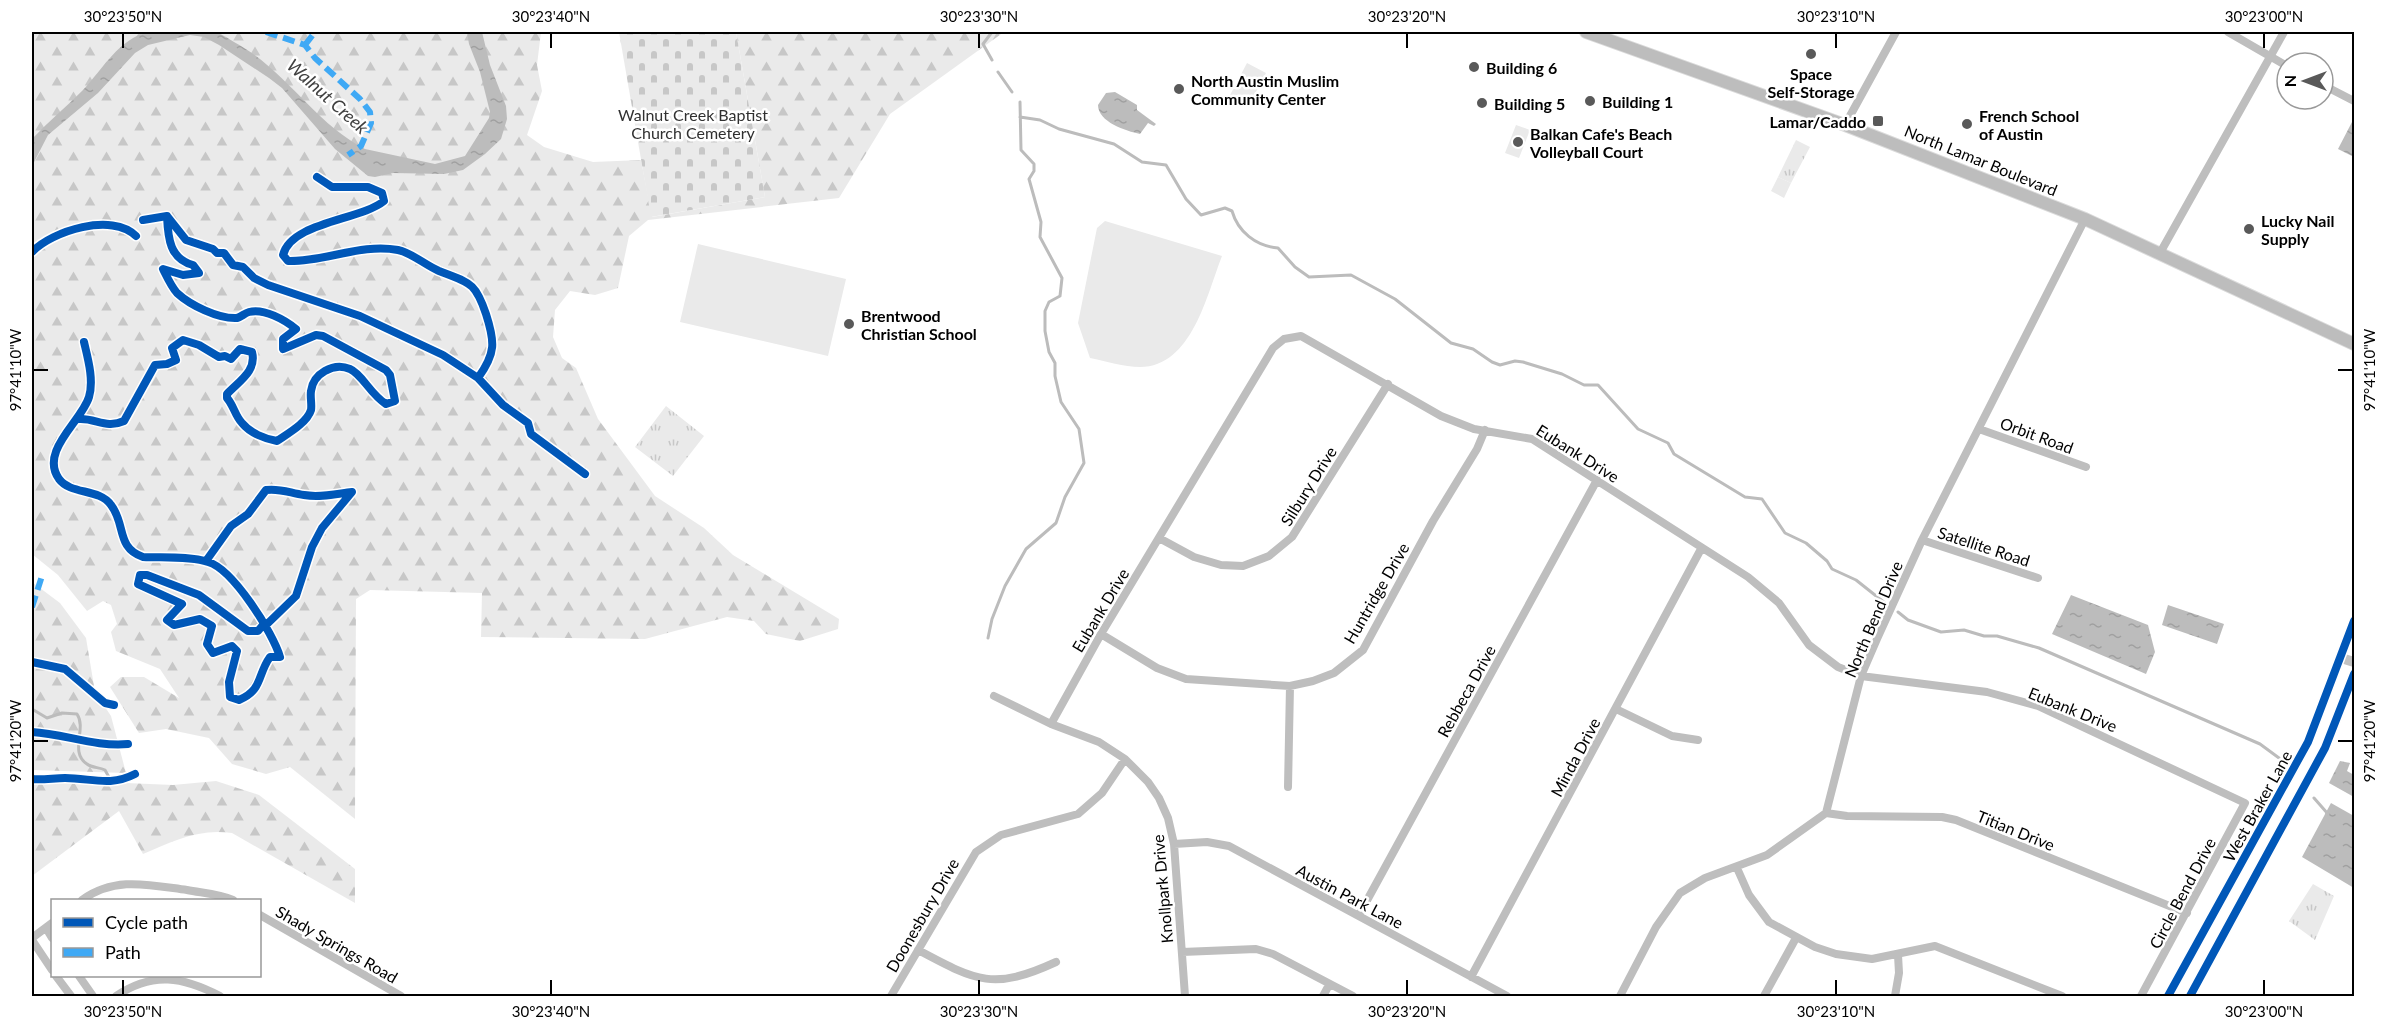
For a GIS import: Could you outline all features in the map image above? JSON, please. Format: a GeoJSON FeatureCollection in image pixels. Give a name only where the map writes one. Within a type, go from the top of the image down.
{"type":"FeatureCollection","features":[{"type":"Feature","properties":{"kind":"main road","name":"North Lamar Boulevard"},"geometry":{"type":"LineString","coordinates":[[1586,32],[1845,125],[2085,219],[2355,345]]}},
{"type":"Feature","properties":{"kind":"main road","name":"West Braker Lane"},"geometry":{"type":"LineString","coordinates":[[2168,996],[2308,741],[2355,621]]}},
{"type":"Feature","properties":{"kind":"main road"},"geometry":{"type":"LineString","coordinates":[[2341,658],[2355,662]]}},
{"type":"Feature","properties":{"kind":"main road","name":"West Braker Lane"},"geometry":{"type":"LineString","coordinates":[[2190,996],[2325,748],[2355,674]]}},
{"type":"Feature","properties":{"kind":"street"},"geometry":{"type":"LineString","coordinates":[[1845,125],[1896,32]]}},
{"type":"Feature","properties":{"kind":"street"},"geometry":{"type":"LineString","coordinates":[[2228,32],[2275,60]]}},
{"type":"Feature","properties":{"kind":"street"},"geometry":{"type":"LineString","coordinates":[[2160,253],[2284,32]]}},
{"type":"Feature","properties":{"kind":"street"},"geometry":{"type":"LineString","coordinates":[[2335,91],[2355,101]]}},
{"type":"Feature","properties":{"kind":"street","name":"North Bend Drive"},"geometry":{"type":"LineString","coordinates":[[1826,813],[1861,676],[1922,540],[2085,219]]}},
{"type":"Feature","properties":{"kind":"street","name":"Eubank Drive"},"geometry":{"type":"LineString","coordinates":[[1051,724],[1101,634],[1273,348],[1284,339],[1295,336],[1308,339],[1460,425],[1532,439],[1765,590],[1817,652],[1838,667],[1861,676],[1987,692],[2038,706],[2245,803]]}},
{"type":"Feature","properties":{"kind":"street","name":"Silbury Drive"},"geometry":{"type":"LineString","coordinates":[[1159,538],[1194,557],[1221,566],[1253,564],[1269,556],[1292,537],[1388,384]]}},
{"type":"Feature","properties":{"kind":"street","name":"Orbit Road"},"geometry":{"type":"LineString","coordinates":[[1979,429],[2086,467]]}},
{"type":"Feature","properties":{"kind":"street","name":"Huntridge Drive"},"geometry":{"type":"LineString","coordinates":[[1101,634],[1157,668],[1186,679],[1290,686],[1334,673],[1364,650],[1433,521],[1478,449],[1485,430]]}},
{"type":"Feature","properties":{"kind":"street","name":"Rebbeca Drive"},"geometry":{"type":"LineString","coordinates":[[1359,915],[1597,480]]}},
{"type":"Feature","properties":{"kind":"street","name":"Satellite Road"},"geometry":{"type":"LineString","coordinates":[[1922,540],[2038,578]]}},
{"type":"Feature","properties":{"kind":"street","name":"Minda Drive"},"geometry":{"type":"LineString","coordinates":[[1471,977],[1701,549]]}},
{"type":"Feature","properties":{"kind":"street"},"geometry":{"type":"LineString","coordinates":[[1288,787],[1290,686]]}},
{"type":"Feature","properties":{"kind":"street","name":"Knollpark Drive"},"geometry":{"type":"LineString","coordinates":[[994,696],[1051,724],[1099,742],[1125,759],[1148,782],[1159,798],[1168,818],[1174,844],[1185,996]]}},
{"type":"Feature","properties":{"kind":"street"},"geometry":{"type":"LineString","coordinates":[[1616,709],[1672,736],[1698,740]]}},
{"type":"Feature","properties":{"kind":"street","name":"Doonesbury Drive"},"geometry":{"type":"LineString","coordinates":[[891,996],[976,852],[992,839],[1013,830],[1078,814],[1102,793],[1125,759]]}},
{"type":"Feature","properties":{"kind":"street","name":"Circle Bend Drive"},"geometry":{"type":"LineString","coordinates":[[2141,996],[2245,803]]}},
{"type":"Feature","properties":{"kind":"street"},"geometry":{"type":"LineString","coordinates":[[1620,996],[1656,927],[1680,893],[1705,878],[1767,855],[1826,813]]}},
{"type":"Feature","properties":{"kind":"street","name":"Titian Drive"},"geometry":{"type":"LineString","coordinates":[[1826,813],[1847,816],[1942,817],[1956,820],[2187,913]]}},
{"type":"Feature","properties":{"kind":"street","name":"Austin Park Lane"},"geometry":{"type":"LineString","coordinates":[[1174,844],[1207,842],[1229,846],[1508,996]]}},
{"type":"Feature","properties":{"kind":"street"},"geometry":{"type":"LineString","coordinates":[[1737,868],[1758,910],[1769,922],[1796,938],[1836,954],[1872,959],[1935,946],[2042,993],[2062,996]]}},
{"type":"Feature","properties":{"kind":"street"},"geometry":{"type":"LineString","coordinates":[[84,899],[101,889],[130,883],[207,893],[229,899]]}},
{"type":"Feature","properties":{"kind":"street","name":"Shady Springs Road"},"geometry":{"type":"LineString","coordinates":[[261,916],[401,996]]}},
{"type":"Feature","properties":{"kind":"street"},"geometry":{"type":"LineString","coordinates":[[49,925],[32,939],[51,968]]}},
{"type":"Feature","properties":{"kind":"street"},"geometry":{"type":"LineString","coordinates":[[1764,996],[1796,938]]}},
{"type":"Feature","properties":{"kind":"street"},"geometry":{"type":"LineString","coordinates":[[1182,952],[1256,949],[1273,954],[1353,996]]}},
{"type":"Feature","properties":{"kind":"street"},"geometry":{"type":"LineString","coordinates":[[918,950],[958,972],[987,980],[1018,978],[1056,962]]}},
{"type":"Feature","properties":{"kind":"street"},"geometry":{"type":"LineString","coordinates":[[1896,996],[1899,973],[1898,955]]}},
{"type":"Feature","properties":{"kind":"street"},"geometry":{"type":"LineString","coordinates":[[57,977],[71,996]]}},
{"type":"Feature","properties":{"kind":"street"},"geometry":{"type":"LineString","coordinates":[[80,977],[93,996]]}},
{"type":"Feature","properties":{"kind":"street"},"geometry":{"type":"LineString","coordinates":[[116,996],[128,988],[157,980],[196,984],[220,996]]}},
{"type":"Feature","properties":{"kind":"street"},"geometry":{"type":"LineString","coordinates":[[1323,996],[1329,985]]}},
{"type":"Feature","properties":{"kind":"green space"},"geometry":{"type":"Polygon","coordinates":[[[32,32],[541,32],[537,65],[542,91],[527,135],[544,147],[593,162],[641,160],[652,217],[765,197],[736,32],[1004,32],[890,114],[839,198],[648,220],[629,236],[618,288],[595,295],[570,291],[555,310],[553,337],[562,358],[576,368],[598,419],[655,496],[704,528],[733,555],[839,619],[838,629],[800,641],[766,634],[754,621],[727,617],[645,639],[481,637],[482,593],[370,590],[356,599],[355,819],[290,767],[266,774],[232,764],[209,738],[166,729],[139,733],[110,687],[121,677],[144,677],[179,698],[160,669],[116,651],[111,632],[117,624],[111,605],[103,601],[87,611],[58,575],[32,554],[32,32]]]}},
{"type":"Feature","properties":{"kind":"green space","name":"Walnut Creek Baptist Church Cemetery"},"geometry":{"type":"Polygon","coordinates":[[[619,32],[736,32],[765,197],[651,217],[619,32]]]}},
{"type":"Feature","properties":{"kind":"green space"},"geometry":{"type":"Polygon","coordinates":[[[1247,63],[1266,73],[1248,107],[1229,97],[1247,63]]]}},
{"type":"Feature","properties":{"kind":"green space","name":"Balkan Cafe's Beach Volleyball Court"},"geometry":{"type":"Polygon","coordinates":[[[1516,125],[1530,130],[1519,158],[1505,153],[1516,125]]]}},
{"type":"Feature","properties":{"kind":"green space"},"geometry":{"type":"Polygon","coordinates":[[[1796,140],[1810,147],[1791,183],[1778,177],[1796,140]]]}},
{"type":"Feature","properties":{"kind":"green space"},"geometry":{"type":"Polygon","coordinates":[[[1778,177],[1791,183],[1784,198],[1771,191],[1778,177]]]}},
{"type":"Feature","properties":{"kind":"green space"},"geometry":{"type":"Polygon","coordinates":[[[1105,221],[1222,256],[1195,326],[1173,355],[1158,364],[1134,367],[1090,358],[1078,323],[1097,228],[1105,221]]]}},
{"type":"Feature","properties":{"kind":"green space"},"geometry":{"type":"Polygon","coordinates":[[[698,244],[846,279],[828,356],[680,322],[698,244]]]}},
{"type":"Feature","properties":{"kind":"green space"},"geometry":{"type":"Polygon","coordinates":[[[666,406],[704,436],[673,476],[635,447],[666,406]]]}},
{"type":"Feature","properties":{"kind":"green space"},"geometry":{"type":"Polygon","coordinates":[[[32,582],[60,603],[86,638],[95,692],[111,716],[126,773],[32,770],[32,582]]]}},
{"type":"Feature","properties":{"kind":"green space"},"geometry":{"type":"Polygon","coordinates":[[[32,779],[173,785],[216,781],[259,795],[355,869],[355,903],[232,833],[197,834],[143,854],[119,811],[32,876],[32,779]]]}},
{"type":"Feature","properties":{"kind":"green space"},"geometry":{"type":"Polygon","coordinates":[[[2313,884],[2334,896],[2315,940],[2289,921],[2313,884]]]}},
{"type":"Feature","properties":{"kind":"water"},"geometry":{"type":"Polygon","coordinates":[[[198,30],[221,35],[269,66],[330,125],[365,149],[435,164],[465,156],[489,118],[490,112],[480,72],[469,44],[467,32],[482,32],[490,65],[506,106],[507,119],[501,139],[463,170],[444,174],[393,173],[375,177],[368,176],[335,149],[282,88],[219,45],[204,37],[190,35],[148,45],[135,53],[98,93],[48,135],[32,166],[32,139],[83,90],[120,47],[138,35],[149,32],[198,30]]]}},
{"type":"Feature","properties":{"kind":"water"},"geometry":{"type":"Polygon","coordinates":[[[1115,92],[1137,105],[1137,110],[1156,124],[1154,126],[1148,123],[1140,134],[1108,121],[1099,111],[1098,105],[1106,93],[1115,92]]]}},
{"type":"Feature","properties":{"kind":"water"},"geometry":{"type":"Polygon","coordinates":[[[2352,122],[2354,123],[2354,157],[2338,149],[2352,122]]]}},
{"type":"Feature","properties":{"kind":"water"},"geometry":{"type":"Polygon","coordinates":[[[2071,595],[2148,625],[2155,652],[2146,674],[2052,634],[2071,595]]]}},
{"type":"Feature","properties":{"kind":"water"},"geometry":{"type":"Polygon","coordinates":[[[2168,605],[2224,624],[2217,644],[2162,625],[2168,605]]]}},
{"type":"Feature","properties":{"kind":"water"},"geometry":{"type":"Polygon","coordinates":[[[2340,761],[2350,763],[2347,771],[2354,775],[2354,797],[2329,783],[2340,761]]]}},
{"type":"Feature","properties":{"kind":"water"},"geometry":{"type":"Polygon","coordinates":[[[2331,803],[2354,816],[2354,888],[2302,857],[2331,803]]]}},
{"type":"Feature","properties":{"kind":"waterway"},"geometry":{"type":"LineString","coordinates":[[992,32],[983,44],[992,60]]}},
{"type":"Feature","properties":{"kind":"waterway"},"geometry":{"type":"LineString","coordinates":[[998,72],[1012,92]]}},
{"type":"Feature","properties":{"kind":"waterway"},"geometry":{"type":"LineString","coordinates":[[988,638],[992,619],[1005,586],[1026,549],[1056,523],[1065,497],[1084,463],[1079,429],[1061,402],[1055,376],[1055,363],[1049,352],[1045,331],[1045,311],[1049,302],[1060,296],[1062,278],[1040,237],[1041,222],[1029,179],[1034,171],[1034,164],[1021,150],[1020,102]]}},
{"type":"Feature","properties":{"kind":"waterway"},"geometry":{"type":"LineString","coordinates":[[1020,117],[1040,120],[1059,129],[1114,144],[1142,162],[1166,165],[1186,199],[1201,215],[1225,208],[1232,211],[1235,219],[1249,237],[1262,244],[1278,248],[1295,267],[1309,277],[1351,275],[1395,299],[1451,343],[1473,349],[1500,365],[1515,361],[1523,362],[1562,374],[1584,385],[1598,385],[1638,429],[1668,443],[1674,454],[1745,497],[1762,499],[1785,533],[1806,543],[1827,561],[1832,569],[1856,580],[1885,603]]}},
{"type":"Feature","properties":{"kind":"waterway"},"geometry":{"type":"LineString","coordinates":[[1898,612],[1908,620],[1941,632],[1964,630],[1984,636],[1997,636],[2039,648],[2260,744],[2279,758]]}},
{"type":"Feature","properties":{"kind":"waterway"},"geometry":{"type":"LineString","coordinates":[[32,709],[47,718],[62,713],[77,714],[80,720],[79,753],[82,759],[89,765],[105,770],[110,779]]}},
{"type":"Feature","properties":{"kind":"waterway"},"geometry":{"type":"LineString","coordinates":[[2314,798],[2328,814]]}},
{"type":"Feature","properties":{"kind":"marked path"},"geometry":{"type":"LineString","coordinates":[[266,32],[305,45],[315,58],[360,99],[370,112],[371,123],[361,146],[348,155]]}},
{"type":"Feature","properties":{"kind":"marked path"},"geometry":{"type":"LineString","coordinates":[[305,45],[315,32]]}},
{"type":"Feature","properties":{"kind":"marked path"},"geometry":{"type":"LineString","coordinates":[[32,607],[42,576]]}},
{"type":"Feature","properties":{"kind":"cycle path"},"geometry":{"type":"LineString","coordinates":[[317,177],[332,187],[368,187],[382,193],[384,201],[360,213],[312,228],[289,244],[283,255],[288,261],[302,261],[370,249],[398,250],[464,281],[474,289],[482,303],[492,340],[491,354],[478,378]]}},
{"type":"Feature","properties":{"kind":"cycle path"},"geometry":{"type":"LineString","coordinates":[[143,220],[167,216],[186,240],[213,249],[217,253],[224,253],[233,265],[243,267],[254,278],[268,285],[360,316],[443,355],[478,378],[503,405],[528,423],[531,434],[585,474]]}},
{"type":"Feature","properties":{"kind":"cycle path"},"geometry":{"type":"LineString","coordinates":[[79,419],[106,424],[124,421],[155,365],[167,364],[176,360],[172,348],[183,340],[199,345],[219,357],[225,356],[231,359],[240,349],[252,352],[252,365],[242,380],[227,394],[227,398],[245,427],[268,439],[277,441],[296,428],[309,415],[313,385],[320,375],[331,368],[350,369],[386,404],[395,401],[390,375],[386,370],[323,336],[316,335],[283,349],[283,339],[296,329],[280,319],[268,313],[255,311],[237,318],[230,318],[205,310],[183,298],[177,293],[163,269],[183,275],[199,273],[193,265],[185,262],[175,253],[168,233],[167,216]]}},
{"type":"Feature","properties":{"kind":"cycle path"},"geometry":{"type":"LineString","coordinates":[[32,252],[53,237],[82,227],[112,225],[136,236]]}},
{"type":"Feature","properties":{"kind":"cycle path"},"geometry":{"type":"LineString","coordinates":[[84,342],[90,370],[89,397],[58,447],[54,458],[54,468],[59,479],[70,487],[106,500],[116,512],[125,542],[134,553],[143,557],[184,558],[208,562],[229,576],[251,603],[261,618],[280,657],[270,657],[252,692],[239,700],[230,697],[229,682],[237,651],[232,646],[213,653],[207,644],[212,626],[200,619],[174,625],[167,620],[182,604],[138,584],[140,575],[147,575],[199,595],[248,631],[258,631],[263,625]]}},
{"type":"Feature","properties":{"kind":"cycle path"},"geometry":{"type":"LineString","coordinates":[[206,561],[231,526],[248,514],[266,490],[316,496],[352,492],[322,528],[312,547],[296,596],[264,627]]}},
{"type":"Feature","properties":{"kind":"cycle path"},"geometry":{"type":"LineString","coordinates":[[2168,996],[2308,742],[2354,621]]}},
{"type":"Feature","properties":{"kind":"cycle path"},"geometry":{"type":"LineString","coordinates":[[32,662],[65,669],[105,703],[114,705]]}},
{"type":"Feature","properties":{"kind":"cycle path"},"geometry":{"type":"LineString","coordinates":[[2190,996],[2325,748],[2354,674]]}},
{"type":"Feature","properties":{"kind":"cycle path"},"geometry":{"type":"LineString","coordinates":[[32,732],[104,744],[128,744]]}},
{"type":"Feature","properties":{"kind":"cycle path"},"geometry":{"type":"LineString","coordinates":[[32,779],[65,778],[109,781],[135,774]]}},
{"type":"Feature","properties":{"kind":"place","name":"Space Self-Storage"},"geometry":{"type":"Point","coordinates":[1811,54]}},
{"type":"Feature","properties":{"kind":"place","name":"Building 6"},"geometry":{"type":"Point","coordinates":[1474,67]}},
{"type":"Feature","properties":{"kind":"place","name":"North Austin Muslim Community Center"},"geometry":{"type":"Point","coordinates":[1179,89]}},
{"type":"Feature","properties":{"kind":"place","name":"Building 1"},"geometry":{"type":"Point","coordinates":[1590,101]}},
{"type":"Feature","properties":{"kind":"place","name":"Building 5"},"geometry":{"type":"Point","coordinates":[1482,103]}},
{"type":"Feature","properties":{"kind":"place","name":"Lamar/Caddo"},"geometry":{"type":"Point","coordinates":[1878,121]}},
{"type":"Feature","properties":{"kind":"place","name":"French School of Austin"},"geometry":{"type":"Point","coordinates":[1967,124]}},
{"type":"Feature","properties":{"kind":"place","name":"Balkan Cafe's Beach Volleyball Court"},"geometry":{"type":"Point","coordinates":[1518,142]}},
{"type":"Feature","properties":{"kind":"place","name":"Lucky Nail Supply"},"geometry":{"type":"Point","coordinates":[2249,229]}},
{"type":"Feature","properties":{"kind":"place","name":"Brentwood Christian School"},"geometry":{"type":"Point","coordinates":[849,324]}},
{"type":"Feature","properties":{"kind":"water label","name":"Walnut Creek"},"geometry":{"type":"Point","coordinates":[328,96]}}]}
